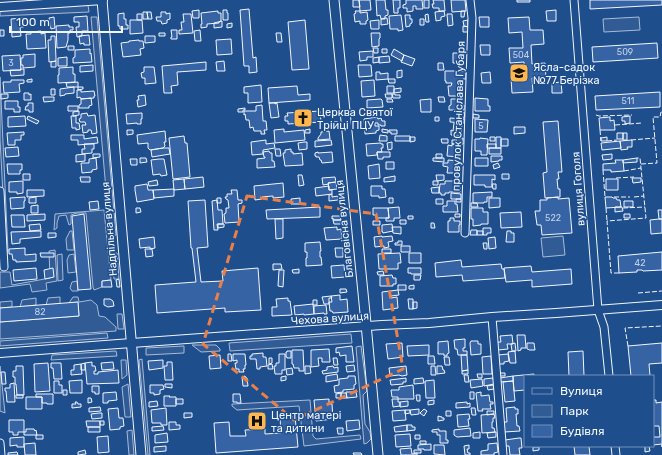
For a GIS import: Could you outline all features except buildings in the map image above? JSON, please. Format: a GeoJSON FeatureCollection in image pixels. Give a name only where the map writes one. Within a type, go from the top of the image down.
{"type":"FeatureCollection","features":[{"type":"Feature","properties":{"kind":"main road","name":"Надпільна вулиця"},"geometry":{"type":"LineString","coordinates":[[102,0],[141,455]]}},
{"type":"Feature","properties":{"kind":"main road","name":"Благовісна вулиця"},"geometry":{"type":"LineString","coordinates":[[334,0],[378,455]]}},
{"type":"Feature","properties":{"kind":"street"},"geometry":{"type":"LineString","coordinates":[[0,7],[102,0]]}},
{"type":"Feature","properties":{"kind":"street","name":"провулок Станіслава Губаря"},"geometry":{"type":"LineString","coordinates":[[465,233],[472,18],[470,0]]}},
{"type":"Feature","properties":{"kind":"street","name":"вулиця Гоголя"},"geometry":{"type":"LineString","coordinates":[[574,0],[598,310],[604,327],[609,375]]}},
{"type":"Feature","properties":{"kind":"street"},"geometry":{"type":"LineString","coordinates":[[0,191],[4,267]]}},
{"type":"Feature","properties":{"kind":"street","name":"Чехова вулиця"},"geometry":{"type":"LineString","coordinates":[[0,353],[662,305]]}},
{"type":"Feature","properties":{"kind":"street"},"geometry":{"type":"LineString","coordinates":[[492,317],[503,455]]}},
{"type":"Feature","properties":{"kind":"street"},"geometry":{"type":"LineString","coordinates":[[0,443],[1,455]]}},
{"type":"Feature","properties":{"kind":"highlighted area"},"geometry":{"type":"Polygon","coordinates":[[[247,196],[376,214],[403,369],[294,420],[203,344],[247,196]]]}},
{"type":"Feature","properties":{"kind":"green space"},"geometry":{"type":"Polygon","coordinates":[[[88,5],[89,12],[0,16],[0,10],[88,5]]]}},
{"type":"Feature","properties":{"kind":"green space"},"geometry":{"type":"Polygon","coordinates":[[[91,17],[97,17],[116,235],[110,236],[91,17]]]}},
{"type":"Feature","properties":{"kind":"green space"},"geometry":{"type":"Polygon","coordinates":[[[639,17],[640,30],[604,32],[603,19],[639,17]]]}},
{"type":"Feature","properties":{"kind":"green space"},"geometry":{"type":"Polygon","coordinates":[[[0,77],[8,252],[6,251],[0,139],[0,77]]]}},
{"type":"Feature","properties":{"kind":"green space"},"geometry":{"type":"Polygon","coordinates":[[[104,210],[111,280],[102,281],[102,287],[94,290],[86,213],[71,215],[71,224],[69,225],[66,215],[59,216],[57,228],[54,230],[55,214],[104,210]]]}},
{"type":"Feature","properties":{"kind":"green space"},"geometry":{"type":"Polygon","coordinates":[[[70,231],[72,231],[74,250],[67,250],[66,239],[70,231]]]}},
{"type":"Feature","properties":{"kind":"green space"},"geometry":{"type":"Polygon","coordinates":[[[563,236],[565,255],[543,257],[541,238],[563,236]]]}},
{"type":"Feature","properties":{"kind":"green space"},"geometry":{"type":"Polygon","coordinates":[[[55,250],[57,281],[46,283],[47,290],[32,292],[30,284],[0,288],[0,272],[10,272],[12,285],[50,278],[49,251],[55,250]]]}},
{"type":"Feature","properties":{"kind":"green space"},"geometry":{"type":"Polygon","coordinates":[[[112,253],[117,253],[119,279],[114,279],[112,253]]]}},
{"type":"Feature","properties":{"kind":"green space"},"geometry":{"type":"Polygon","coordinates":[[[62,254],[63,280],[58,281],[57,255],[62,254]]]}},
{"type":"Feature","properties":{"kind":"green space"},"geometry":{"type":"Polygon","coordinates":[[[74,254],[76,272],[68,273],[67,260],[69,255],[74,254]]]}},
{"type":"Feature","properties":{"kind":"green space"},"geometry":{"type":"Polygon","coordinates":[[[77,281],[78,291],[72,291],[70,288],[72,282],[77,281]]]}},
{"type":"Feature","properties":{"kind":"green space"},"geometry":{"type":"Polygon","coordinates":[[[60,297],[60,304],[46,305],[48,298],[60,297]]]}},
{"type":"Feature","properties":{"kind":"green space"},"geometry":{"type":"Polygon","coordinates":[[[73,297],[78,297],[79,302],[91,300],[97,305],[99,316],[105,317],[116,327],[116,331],[0,339],[0,322],[79,316],[78,302],[69,303],[73,297]]]}},
{"type":"Feature","properties":{"kind":"green space"},"geometry":{"type":"Polygon","coordinates":[[[36,298],[36,305],[20,307],[22,300],[36,298]]]}},
{"type":"Feature","properties":{"kind":"green space"},"geometry":{"type":"Polygon","coordinates":[[[12,301],[12,307],[0,308],[0,302],[12,301]]]}},
{"type":"Feature","properties":{"kind":"green space"},"geometry":{"type":"Polygon","coordinates":[[[117,314],[122,314],[124,329],[118,329],[117,314]]]}},
{"type":"Feature","properties":{"kind":"green space"},"geometry":{"type":"Polygon","coordinates":[[[107,333],[108,338],[0,346],[0,341],[107,333]]]}},
{"type":"Feature","properties":{"kind":"green space"},"geometry":{"type":"Polygon","coordinates":[[[351,334],[352,343],[230,351],[229,343],[351,334]]]}},
{"type":"Feature","properties":{"kind":"green space"},"geometry":{"type":"Polygon","coordinates":[[[192,345],[216,345],[220,351],[201,352],[192,345]]]}},
{"type":"Feature","properties":{"kind":"green space"},"geometry":{"type":"Polygon","coordinates":[[[184,346],[184,353],[146,355],[146,348],[184,346]]]}},
{"type":"Feature","properties":{"kind":"green space"},"geometry":{"type":"Polygon","coordinates":[[[361,346],[367,391],[363,395],[365,424],[370,432],[371,439],[364,444],[356,347],[361,346]]]}},
{"type":"Feature","properties":{"kind":"green space"},"geometry":{"type":"Polygon","coordinates":[[[116,351],[117,356],[51,360],[52,355],[116,351]]]}},
{"type":"Feature","properties":{"kind":"green space"},"geometry":{"type":"Polygon","coordinates":[[[142,359],[150,455],[148,455],[139,360],[142,359]]]}},
{"type":"Feature","properties":{"kind":"green space"},"geometry":{"type":"Polygon","coordinates":[[[121,360],[126,360],[127,375],[122,379],[121,360]]]}},
{"type":"Feature","properties":{"kind":"green space"},"geometry":{"type":"Polygon","coordinates":[[[0,366],[5,413],[0,411],[0,366]]]}},
{"type":"Feature","properties":{"kind":"green space"},"geometry":{"type":"Polygon","coordinates":[[[128,384],[131,417],[125,417],[122,387],[128,384]]]}},
{"type":"Feature","properties":{"kind":"green space"},"geometry":{"type":"Polygon","coordinates":[[[310,400],[313,436],[316,439],[360,435],[361,439],[304,446],[299,406],[237,410],[232,406],[232,404],[310,400]]]}},
{"type":"Feature","properties":{"kind":"green space"},"geometry":{"type":"Polygon","coordinates":[[[132,430],[134,455],[129,455],[127,431],[132,430]]]}},
{"type":"Feature","properties":{"kind":"fence"},"geometry":{"type":"LineString","coordinates":[[641,164],[657,163],[653,117],[660,117],[662,112]]}},
{"type":"Feature","properties":{"kind":"fence"},"geometry":{"type":"LineString","coordinates":[[596,115],[632,115]]}},
{"type":"Feature","properties":{"kind":"fence"},"geometry":{"type":"LineString","coordinates":[[615,125],[642,123]]}},
{"type":"Feature","properties":{"kind":"fence"},"geometry":{"type":"LineString","coordinates":[[600,130],[601,141]]}},
{"type":"Feature","properties":{"kind":"fence"},"geometry":{"type":"LineString","coordinates":[[631,140],[655,138]]}},
{"type":"Feature","properties":{"kind":"fence"},"geometry":{"type":"LineString","coordinates":[[607,141],[617,140]]}},
{"type":"Feature","properties":{"kind":"fence"},"geometry":{"type":"LineString","coordinates":[[619,273],[611,273],[607,221],[646,218],[640,158],[637,158]]}},
{"type":"Feature","properties":{"kind":"fence"},"geometry":{"type":"LineString","coordinates":[[624,171],[641,168]]}},
{"type":"Feature","properties":{"kind":"fence"},"geometry":{"type":"LineString","coordinates":[[603,170],[605,197]]}},
{"type":"Feature","properties":{"kind":"fence"},"geometry":{"type":"LineString","coordinates":[[616,178],[634,177]]}},
{"type":"Feature","properties":{"kind":"fence"},"geometry":{"type":"LineString","coordinates":[[634,197],[644,196]]}},
{"type":"Feature","properties":{"kind":"fence"},"geometry":{"type":"LineString","coordinates":[[614,197],[630,197]]}},
{"type":"Feature","properties":{"kind":"fence"},"geometry":{"type":"LineString","coordinates":[[623,208],[645,207]]}},
{"type":"Feature","properties":{"kind":"fence"},"geometry":{"type":"LineString","coordinates":[[606,208],[607,221]]}},
{"type":"Feature","properties":{"kind":"fence"},"geometry":{"type":"LineString","coordinates":[[638,293],[662,291]]}},
{"type":"Feature","properties":{"kind":"fence"},"geometry":{"type":"LineString","coordinates":[[628,346],[625,328],[662,326]]}},
{"type":"Feature","properties":{"kind":"place","name":"Ясла-садок №77 Берізка"},"geometry":{"type":"Point","coordinates":[519,73]}},
{"type":"Feature","properties":{"kind":"place","name":"Церква Святої Трійці ПЦУ"},"geometry":{"type":"Point","coordinates":[303,118]}},
{"type":"Feature","properties":{"kind":"place","name":"Центр матері та дитини"},"geometry":{"type":"Point","coordinates":[257,421]}}]}
